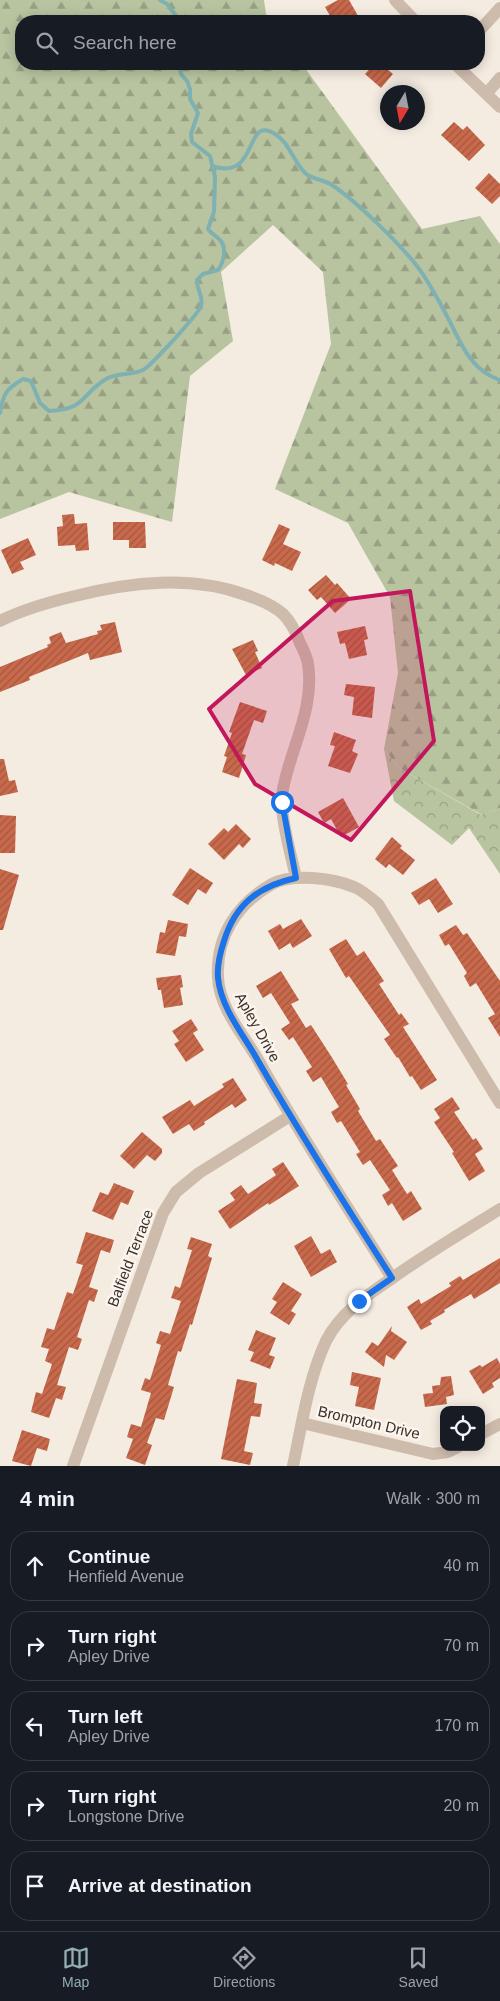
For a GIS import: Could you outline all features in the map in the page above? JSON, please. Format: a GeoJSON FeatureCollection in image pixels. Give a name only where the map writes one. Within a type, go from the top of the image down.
{"type":"FeatureCollection","features":[{"type":"Feature","properties":{"kind":"street"},"geometry":{"type":"LineString","coordinates":[[395,0],[409,15]]}},
{"type":"Feature","properties":{"kind":"street"},"geometry":{"type":"LineString","coordinates":[[485,24],[500,8]]}},
{"type":"Feature","properties":{"kind":"street"},"geometry":{"type":"LineString","coordinates":[[462,70],[500,107]]}},
{"type":"Feature","properties":{"kind":"street"},"geometry":{"type":"LineString","coordinates":[[487,93],[500,78]]}},
{"type":"Feature","properties":{"kind":"street"},"geometry":{"type":"LineString","coordinates":[[0,621],[18,612],[48,602],[113,586],[145,582],[186,583],[225,587],[259,599],[282,613],[295,629],[308,662],[310,686],[302,728],[283,789],[282,802],[296,878]]}},
{"type":"Feature","properties":{"kind":"street","name":"Apley Drive"},"geometry":{"type":"LineString","coordinates":[[392,1278],[290,1116],[224,1002],[218,978],[219,955],[229,924],[239,909],[258,893],[276,882],[296,878],[329,880],[355,887],[378,904],[500,1103]]}},
{"type":"Feature","properties":{"kind":"street","name":"Balfield Terrace"},"geometry":{"type":"LineString","coordinates":[[73,1466],[163,1213],[176,1192],[199,1173],[290,1116]]}},
{"type":"Feature","properties":{"kind":"street"},"geometry":{"type":"LineString","coordinates":[[293,1466],[311,1382],[327,1341],[340,1320],[359,1301],[416,1260],[500,1209]]}},
{"type":"Feature","properties":{"kind":"street","name":"Brompton Drive"},"geometry":{"type":"LineString","coordinates":[[302,1423],[433,1454],[450,1451]]}},
{"type":"Feature","properties":{"kind":"street"},"geometry":{"type":"LineString","coordinates":[[485,1432],[500,1424]]}},
{"type":"Feature","properties":{"kind":"highlighted area"},"geometry":{"type":"Polygon","coordinates":[[[410,591],[434,741],[351,840],[255,784],[209,709],[333,601],[410,591]]]}},
{"type":"Feature","properties":{"kind":"green space"},"geometry":{"type":"Polygon","coordinates":[[[0,0],[264,0],[267,15],[15,15],[15,70],[306,70],[422,229],[480,216],[500,244],[500,808],[482,815],[399,768],[384,749],[398,673],[390,597],[348,523],[275,489],[331,344],[323,272],[273,225],[221,272],[233,341],[190,376],[172,522],[69,492],[0,519],[0,0]]]}},
{"type":"Feature","properties":{"kind":"green space"},"geometry":{"type":"Polygon","coordinates":[[[384,749],[399,768],[481,815],[500,808],[500,874],[469,828],[452,845],[394,801],[384,749]]]}},
{"type":"Feature","properties":{"kind":"building"},"geometry":{"type":"Polygon","coordinates":[[[338,0],[349,0],[358,15],[330,15],[325,7],[338,0]]]}},
{"type":"Feature","properties":{"kind":"building"},"geometry":{"type":"Polygon","coordinates":[[[369,70],[388,70],[393,74],[380,87],[365,74],[369,70]]]}},
{"type":"Feature","properties":{"kind":"building"},"geometry":{"type":"Polygon","coordinates":[[[454,122],[463,130],[467,126],[485,145],[469,161],[441,135],[454,122]]]}},
{"type":"Feature","properties":{"kind":"building"},"geometry":{"type":"Polygon","coordinates":[[[489,173],[500,184],[500,196],[492,204],[475,188],[489,173]]]}},
{"type":"Feature","properties":{"kind":"building"},"geometry":{"type":"Polygon","coordinates":[[[74,514],[75,524],[87,523],[89,550],[76,551],[75,545],[58,546],[57,527],[63,526],[62,515],[74,514]]]}},
{"type":"Feature","properties":{"kind":"building"},"geometry":{"type":"Polygon","coordinates":[[[113,522],[145,522],[146,548],[129,548],[129,540],[113,540],[113,522]]]}},
{"type":"Feature","properties":{"kind":"building"},"geometry":{"type":"Polygon","coordinates":[[[279,524],[290,529],[283,544],[301,552],[292,571],[275,563],[274,566],[262,560],[279,524]]]}},
{"type":"Feature","properties":{"kind":"building"},"geometry":{"type":"Polygon","coordinates":[[[28,538],[36,555],[20,562],[24,569],[12,574],[1,550],[28,538]]]}},
{"type":"Feature","properties":{"kind":"building"},"geometry":{"type":"Polygon","coordinates":[[[326,575],[335,585],[337,583],[351,599],[335,613],[321,597],[317,600],[308,590],[326,575]]]}},
{"type":"Feature","properties":{"kind":"building"},"geometry":{"type":"Polygon","coordinates":[[[115,622],[122,652],[90,660],[88,653],[29,677],[30,680],[0,692],[0,667],[48,647],[47,645],[51,643],[49,637],[61,632],[66,643],[98,634],[97,631],[102,630],[100,625],[115,622]]]}},
{"type":"Feature","properties":{"kind":"building"},"geometry":{"type":"Polygon","coordinates":[[[365,626],[368,639],[364,640],[367,655],[349,659],[345,643],[340,644],[337,632],[365,626]]]}},
{"type":"Feature","properties":{"kind":"building"},"geometry":{"type":"Polygon","coordinates":[[[253,640],[258,651],[255,652],[262,668],[246,675],[232,649],[253,640]]]}},
{"type":"Feature","properties":{"kind":"building"},"geometry":{"type":"Polygon","coordinates":[[[346,684],[375,687],[372,718],[352,715],[354,697],[344,695],[346,684]]]}},
{"type":"Feature","properties":{"kind":"building"},"geometry":{"type":"Polygon","coordinates":[[[240,702],[267,711],[263,723],[254,720],[242,754],[246,755],[239,778],[222,772],[227,757],[224,756],[232,733],[229,732],[240,702]]]}},
{"type":"Feature","properties":{"kind":"building"},"geometry":{"type":"Polygon","coordinates":[[[334,732],[356,740],[352,751],[358,754],[350,773],[328,766],[335,746],[330,745],[334,732]]]}},
{"type":"Feature","properties":{"kind":"building"},"geometry":{"type":"Polygon","coordinates":[[[0,759],[4,759],[9,781],[15,780],[18,792],[0,796],[0,759]]]}},
{"type":"Feature","properties":{"kind":"building"},"geometry":{"type":"Polygon","coordinates":[[[343,798],[359,827],[341,837],[331,819],[324,823],[318,812],[343,798]]]}},
{"type":"Feature","properties":{"kind":"building"},"geometry":{"type":"Polygon","coordinates":[[[0,815],[16,816],[15,853],[0,853],[0,815]]]}},
{"type":"Feature","properties":{"kind":"building"},"geometry":{"type":"Polygon","coordinates":[[[236,824],[251,839],[243,848],[239,844],[224,860],[208,844],[224,828],[228,832],[236,824]]]}},
{"type":"Feature","properties":{"kind":"building"},"geometry":{"type":"Polygon","coordinates":[[[392,837],[402,846],[400,848],[415,860],[403,875],[389,864],[386,868],[375,859],[392,837]]]}},
{"type":"Feature","properties":{"kind":"building"},"geometry":{"type":"Polygon","coordinates":[[[190,868],[213,883],[206,894],[198,889],[188,905],[172,895],[190,868]]]}},
{"type":"Feature","properties":{"kind":"building"},"geometry":{"type":"Polygon","coordinates":[[[0,869],[19,875],[3,930],[0,930],[0,869]]]}},
{"type":"Feature","properties":{"kind":"building"},"geometry":{"type":"Polygon","coordinates":[[[436,878],[453,904],[438,913],[429,899],[419,905],[411,893],[436,878]]]}},
{"type":"Feature","properties":{"kind":"building"},"geometry":{"type":"Polygon","coordinates":[[[301,919],[312,936],[293,948],[290,943],[279,950],[268,931],[280,924],[283,929],[301,919]]]}},
{"type":"Feature","properties":{"kind":"building"},"geometry":{"type":"Polygon","coordinates":[[[168,920],[188,924],[186,937],[179,936],[175,956],[156,953],[160,932],[165,933],[168,920]]]}},
{"type":"Feature","properties":{"kind":"building"},"geometry":{"type":"Polygon","coordinates":[[[456,925],[463,935],[467,933],[500,981],[500,1037],[488,1018],[495,1014],[476,983],[470,987],[464,976],[467,973],[449,944],[445,946],[439,935],[456,925]]]}},
{"type":"Feature","properties":{"kind":"building"},"geometry":{"type":"Polygon","coordinates":[[[346,939],[357,956],[364,951],[384,981],[379,984],[399,1015],[401,1013],[409,1024],[403,1027],[437,1080],[421,1090],[384,1039],[390,1035],[349,976],[346,978],[329,949],[346,939]]]}},
{"type":"Feature","properties":{"kind":"building"},"geometry":{"type":"Polygon","coordinates":[[[281,971],[299,1000],[291,1004],[306,1028],[311,1025],[331,1056],[348,1084],[346,1085],[360,1109],[358,1111],[376,1141],[380,1139],[398,1166],[392,1170],[407,1194],[411,1191],[422,1209],[403,1221],[392,1203],[388,1206],[382,1195],[390,1190],[370,1160],[363,1165],[356,1154],[360,1152],[341,1121],[337,1123],[331,1112],[339,1107],[321,1077],[313,1082],[306,1071],[312,1067],[293,1037],[289,1040],[281,1029],[290,1023],[271,993],[263,998],[256,986],[281,971]]]}},
{"type":"Feature","properties":{"kind":"building"},"geometry":{"type":"Polygon","coordinates":[[[181,975],[183,987],[180,988],[183,1005],[164,1008],[161,990],[158,990],[156,978],[181,975]]]}},
{"type":"Feature","properties":{"kind":"building"},"geometry":{"type":"Polygon","coordinates":[[[191,1019],[198,1030],[193,1033],[204,1050],[186,1062],[174,1044],[179,1041],[172,1031],[191,1019]]]}},
{"type":"Feature","properties":{"kind":"building"},"geometry":{"type":"Polygon","coordinates":[[[233,1078],[247,1100],[235,1108],[232,1104],[204,1122],[205,1124],[194,1131],[189,1124],[173,1134],[162,1117],[190,1100],[194,1106],[224,1087],[222,1084],[233,1078]]]}},
{"type":"Feature","properties":{"kind":"building"},"geometry":{"type":"Polygon","coordinates":[[[452,1097],[460,1109],[454,1112],[473,1140],[476,1138],[483,1149],[475,1154],[485,1171],[469,1181],[452,1153],[454,1152],[434,1122],[440,1118],[434,1109],[452,1097]]]}},
{"type":"Feature","properties":{"kind":"building"},"geometry":{"type":"Polygon","coordinates":[[[142,1132],[162,1149],[162,1153],[155,1161],[147,1155],[134,1169],[120,1156],[142,1132]]]}},
{"type":"Feature","properties":{"kind":"building"},"geometry":{"type":"Polygon","coordinates":[[[283,1162],[299,1186],[269,1205],[268,1203],[230,1229],[218,1211],[235,1200],[230,1193],[241,1185],[248,1194],[276,1175],[272,1169],[283,1162]]]}},
{"type":"Feature","properties":{"kind":"building"},"geometry":{"type":"Polygon","coordinates":[[[114,1183],[134,1191],[128,1205],[121,1202],[113,1220],[92,1211],[100,1192],[108,1195],[114,1183]]]}},
{"type":"Feature","properties":{"kind":"building"},"geometry":{"type":"Polygon","coordinates":[[[86,1232],[114,1240],[110,1253],[101,1250],[89,1287],[98,1290],[94,1302],[89,1300],[77,1337],[82,1339],[78,1350],[69,1347],[57,1385],[66,1387],[62,1400],[56,1398],[49,1418],[31,1412],[36,1392],[42,1394],[52,1364],[45,1361],[49,1349],[41,1347],[47,1328],[54,1330],[67,1292],[73,1294],[83,1265],[76,1263],[86,1232]]]}},
{"type":"Feature","properties":{"kind":"building"},"geometry":{"type":"Polygon","coordinates":[[[311,1236],[321,1254],[330,1249],[337,1262],[311,1277],[294,1246],[311,1236]]]}},
{"type":"Feature","properties":{"kind":"building"},"geometry":{"type":"Polygon","coordinates":[[[191,1237],[212,1244],[208,1256],[212,1258],[192,1325],[190,1324],[181,1352],[178,1351],[168,1385],[174,1387],[164,1420],[156,1418],[147,1443],[152,1445],[145,1465],[126,1458],[133,1439],[127,1437],[131,1424],[141,1427],[151,1393],[141,1390],[145,1378],[150,1380],[161,1345],[156,1343],[160,1331],[170,1334],[181,1301],[171,1298],[175,1286],[180,1288],[192,1250],[187,1249],[191,1237]]]}},
{"type":"Feature","properties":{"kind":"building"},"geometry":{"type":"Polygon","coordinates":[[[500,1258],[500,1283],[474,1299],[471,1294],[444,1310],[445,1312],[430,1321],[432,1324],[421,1330],[407,1307],[419,1299],[421,1304],[451,1286],[449,1283],[460,1276],[463,1280],[500,1258]]]}},
{"type":"Feature","properties":{"kind":"building"},"geometry":{"type":"Polygon","coordinates":[[[283,1282],[302,1294],[291,1311],[296,1314],[289,1325],[270,1313],[277,1302],[272,1299],[283,1282]]]}},
{"type":"Feature","properties":{"kind":"building"},"geometry":{"type":"Polygon","coordinates":[[[392,1326],[391,1331],[407,1342],[394,1360],[386,1355],[384,1367],[365,1352],[372,1342],[378,1346],[392,1326]]]}},
{"type":"Feature","properties":{"kind":"building"},"geometry":{"type":"Polygon","coordinates":[[[256,1330],[276,1338],[269,1355],[275,1357],[270,1369],[250,1361],[254,1352],[248,1350],[256,1330]]]}},
{"type":"Feature","properties":{"kind":"building"},"geometry":{"type":"Polygon","coordinates":[[[497,1358],[500,1364],[500,1378],[492,1383],[494,1387],[483,1394],[469,1371],[480,1365],[482,1367],[497,1358]]]}},
{"type":"Feature","properties":{"kind":"building"},"geometry":{"type":"Polygon","coordinates":[[[352,1372],[381,1378],[374,1410],[355,1406],[359,1387],[350,1385],[352,1372]]]}},
{"type":"Feature","properties":{"kind":"building"},"geometry":{"type":"Polygon","coordinates":[[[451,1376],[454,1395],[446,1397],[447,1404],[425,1407],[423,1394],[433,1393],[432,1386],[440,1385],[441,1377],[451,1376]]]}},
{"type":"Feature","properties":{"kind":"building"},"geometry":{"type":"Polygon","coordinates":[[[237,1379],[257,1383],[254,1403],[262,1404],[260,1417],[251,1416],[244,1451],[253,1453],[250,1465],[221,1459],[237,1379]]]}},
{"type":"Feature","properties":{"kind":"building"},"geometry":{"type":"Polygon","coordinates":[[[22,1430],[50,1439],[47,1451],[37,1448],[31,1466],[12,1461],[22,1430]]]}},
{"type":"Feature","properties":{"kind":"waterway"},"geometry":{"type":"LineString","coordinates":[[160,0],[167,4],[175,15]]}},
{"type":"Feature","properties":{"kind":"waterway"},"geometry":{"type":"LineString","coordinates":[[0,413],[2,401],[6,393],[23,379],[31,381],[40,403],[49,411],[61,410],[77,404],[106,379],[143,370],[155,360],[199,310],[202,299],[197,280],[203,274],[218,270],[222,263],[224,250],[220,240],[208,229],[214,212],[215,177],[210,156],[192,142],[191,134],[198,113],[190,99],[190,89],[187,81],[180,70]]}},
{"type":"Feature","properties":{"kind":"waterway"},"geometry":{"type":"LineString","coordinates":[[212,166],[227,168],[238,165],[245,158],[258,133],[265,130],[280,137],[305,173],[329,183],[342,192],[400,246],[426,279],[469,357],[482,371],[500,380]]}},
{"type":"Feature","properties":{"kind":"route"},"geometry":{"type":"LineString","coordinates":[[282,802],[296,878],[276,882],[258,893],[239,909],[229,924],[219,955],[218,978],[224,1002],[290,1116],[392,1278],[359,1301]]}}]}
